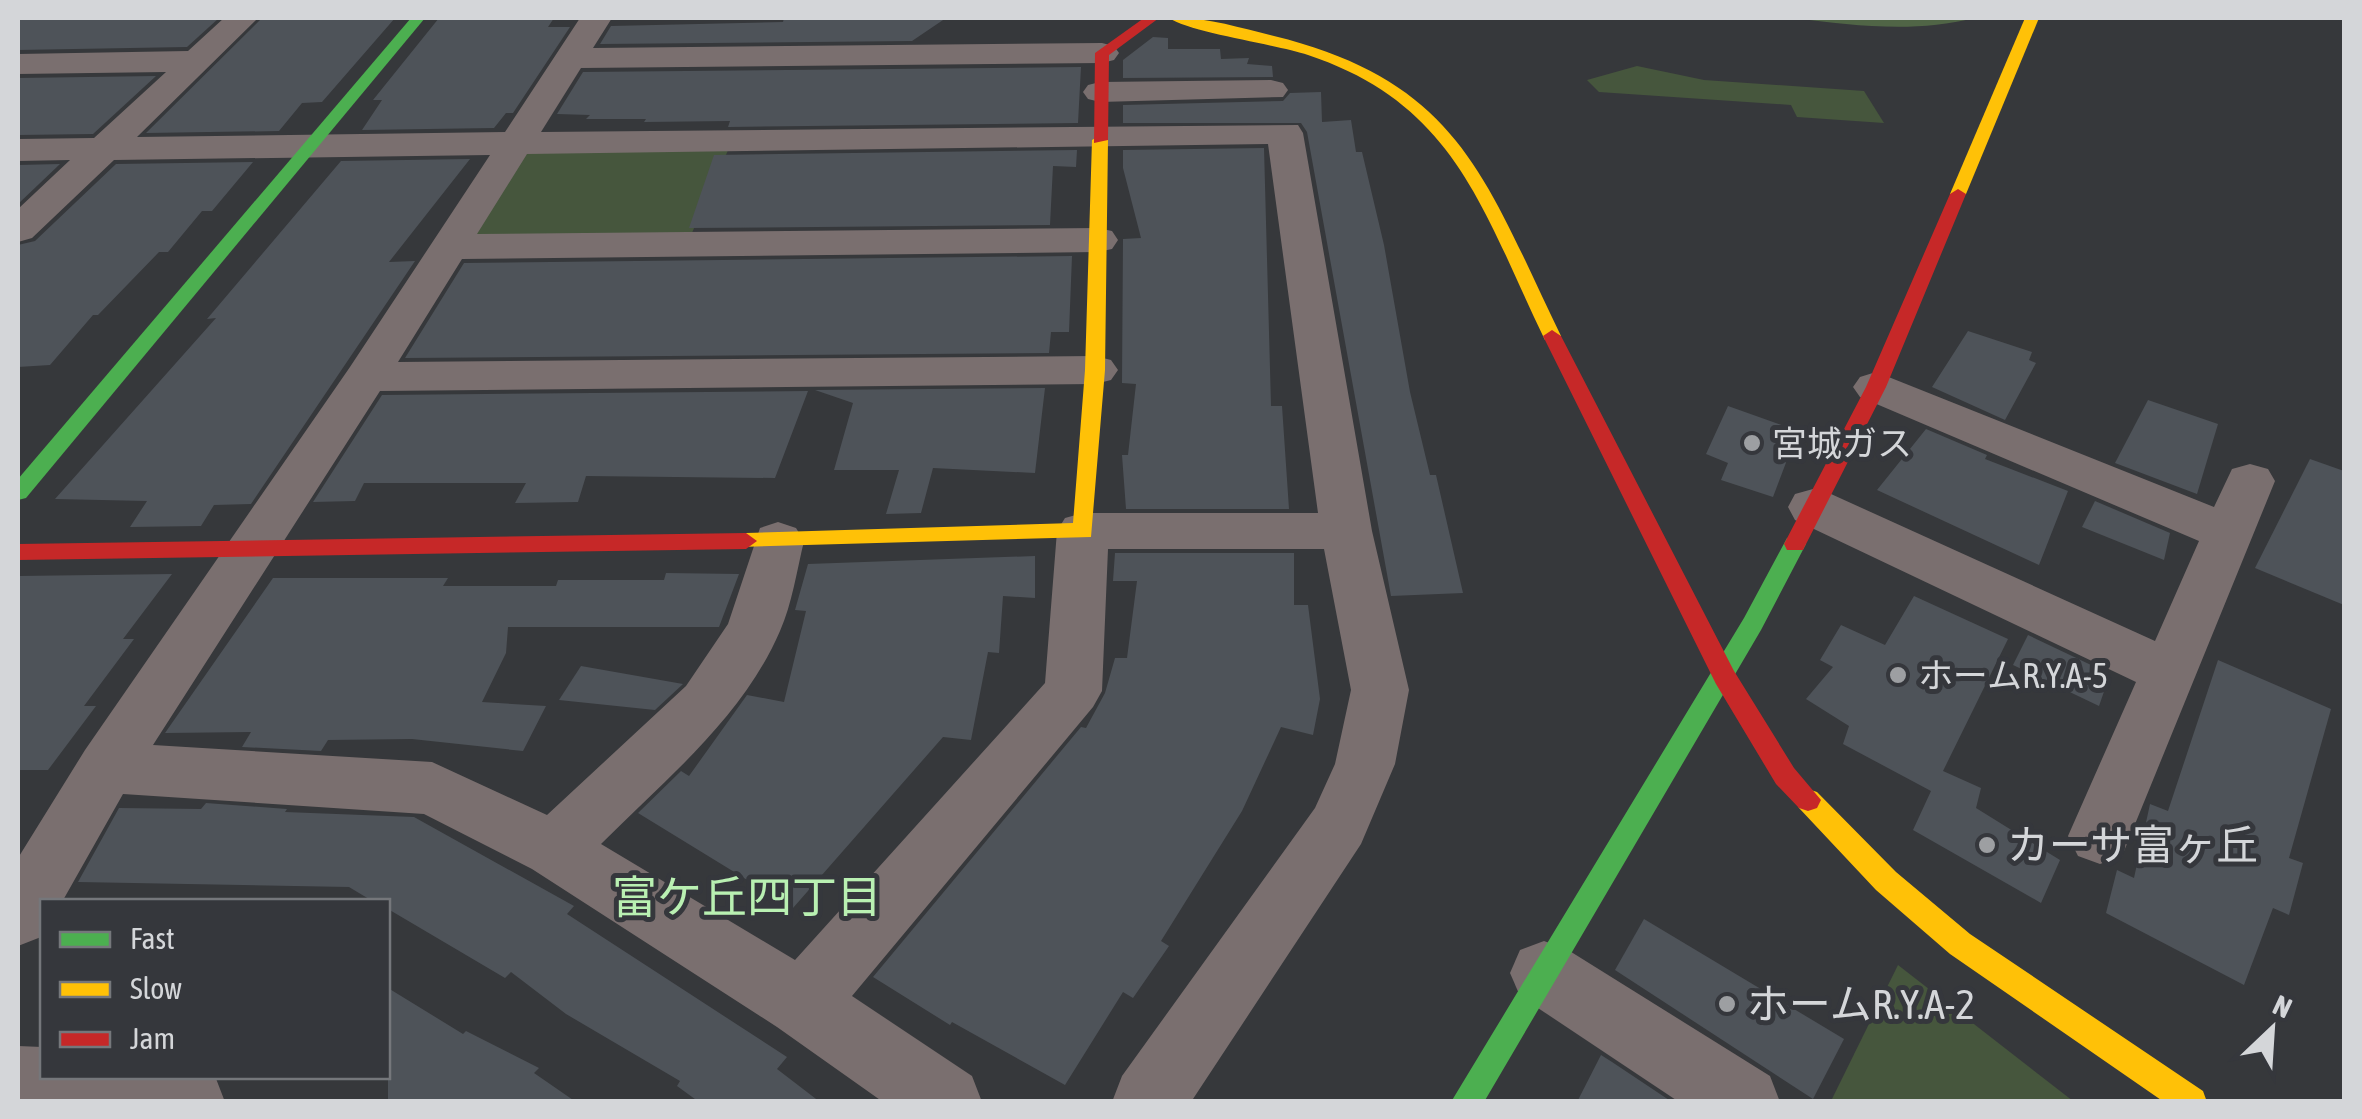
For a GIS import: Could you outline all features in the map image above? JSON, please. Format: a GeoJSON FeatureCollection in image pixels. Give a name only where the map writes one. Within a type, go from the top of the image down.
{"type":"FeatureCollection","features":[{"type":"Feature","properties":{"kind":"street"},"geometry":{"type":"LineString","coordinates":[[18,230],[242,18]]}},
{"type":"Feature","properties":{"kind":"street"},"geometry":{"type":"LineString","coordinates":[[18,493],[418,18]]}},
{"type":"Feature","properties":{"kind":"street"},"geometry":{"type":"LineString","coordinates":[[18,916],[106,768],[366,377],[446,246],[596,18]]}},
{"type":"Feature","properties":{"kind":"street"},"geometry":{"type":"LineString","coordinates":[[813,54],[827,18]]}},
{"type":"Feature","properties":{"kind":"street"},"geometry":{"type":"LineString","coordinates":[[569,58],[1102,53],[1152,18]]}},
{"type":"Feature","properties":{"kind":"street"},"geometry":{"type":"LineString","coordinates":[[1176,18],[1333,60],[1397,92],[1437,125],[1477,188],[1725,677],[1786,776],[1886,881],[1960,944],[2192,1102]]}},
{"type":"Feature","properties":{"kind":"street"},"geometry":{"type":"LineString","coordinates":[[1466,1102],[1725,677],[1814,507],[1876,387],[2032,18]]}},
{"type":"Feature","properties":{"kind":"street"},"geometry":{"type":"LineString","coordinates":[[802,1003],[1073,691],[1095,370],[1102,53]]}},
{"type":"Feature","properties":{"kind":"street"},"geometry":{"type":"LineString","coordinates":[[18,64],[196,61]]}},
{"type":"Feature","properties":{"kind":"street"},"geometry":{"type":"LineString","coordinates":[[1100,92],[1271,90]]}},
{"type":"Feature","properties":{"kind":"street"},"geometry":{"type":"LineString","coordinates":[[18,150],[1284,133],[1346,531],[1380,690],[1364,764],[1339,826],[1148,1102]]}},
{"type":"Feature","properties":{"kind":"street"},"geometry":{"type":"LineString","coordinates":[[446,246],[1098,240]]}},
{"type":"Feature","properties":{"kind":"street"},"geometry":{"type":"LineString","coordinates":[[366,377],[1095,370]]}},
{"type":"Feature","properties":{"kind":"street"},"geometry":{"type":"LineString","coordinates":[[1876,387],[2228,533]]}},
{"type":"Feature","properties":{"kind":"street"},"geometry":{"type":"LineString","coordinates":[[2100,836],[2250,481]]}},
{"type":"Feature","properties":{"kind":"street"},"geometry":{"type":"LineString","coordinates":[[1814,507],[2170,673]]}},
{"type":"Feature","properties":{"kind":"street"},"geometry":{"type":"LineString","coordinates":[[18,552],[778,542],[1083,531],[1346,531]]}},
{"type":"Feature","properties":{"kind":"street"},"geometry":{"type":"LineString","coordinates":[[554,849],[706,703],[754,629],[778,542]]}},
{"type":"Feature","properties":{"kind":"street"},"geometry":{"type":"LineString","coordinates":[[106,768],[432,788],[554,849],[802,1003],[946,1102]]}},
{"type":"Feature","properties":{"kind":"street"},"geometry":{"type":"LineString","coordinates":[[1544,974],[1744,1102]]}},
{"type":"Feature","properties":{"kind":"street"},"geometry":{"type":"LineString","coordinates":[[18,1082],[163,1088],[189,1102]]}},
{"type":"Feature","properties":{"kind":"green space"},"geometry":{"type":"Polygon","coordinates":[[[1795,18],[1974,18],[1908,27],[1795,18]]]}},
{"type":"Feature","properties":{"kind":"green space"},"geometry":{"type":"Polygon","coordinates":[[[1637,66],[1704,80],[1864,91],[1884,123],[1797,117],[1791,105],[1599,92],[1587,80],[1637,66]]]}},
{"type":"Feature","properties":{"kind":"green space"},"geometry":{"type":"Polygon","coordinates":[[[544,147],[729,148],[691,235],[480,240],[468,230],[519,157],[544,147]]]}},
{"type":"Feature","properties":{"kind":"green space"},"geometry":{"type":"Polygon","coordinates":[[[1898,965],[2073,1101],[1831,1101],[1898,965]]]}},
{"type":"Feature","properties":{"kind":"building"},"geometry":{"type":"Polygon","coordinates":[[[18,18],[219,18],[187,47],[18,50],[18,18]]]}},
{"type":"Feature","properties":{"kind":"building"},"geometry":{"type":"Polygon","coordinates":[[[262,18],[395,18],[322,102],[302,103],[279,131],[146,133],[262,18]]]}},
{"type":"Feature","properties":{"kind":"building"},"geometry":{"type":"Polygon","coordinates":[[[439,18],[554,18],[548,27],[570,27],[513,113],[506,113],[494,128],[362,130],[382,100],[373,100],[439,18]]]}},
{"type":"Feature","properties":{"kind":"building"},"geometry":{"type":"Polygon","coordinates":[[[784,18],[946,18],[912,41],[600,44],[611,26],[783,22],[784,18]]]}},
{"type":"Feature","properties":{"kind":"building"},"geometry":{"type":"Polygon","coordinates":[[[1153,37],[1168,38],[1168,49],[1220,49],[1221,59],[1249,58],[1247,64],[1272,66],[1273,77],[1123,78],[1123,60],[1153,37]]]}},
{"type":"Feature","properties":{"kind":"building"},"geometry":{"type":"Polygon","coordinates":[[[1081,67],[1078,123],[728,127],[730,121],[644,122],[646,119],[586,119],[590,115],[557,114],[583,72],[1081,67]]]}},
{"type":"Feature","properties":{"kind":"building"},"geometry":{"type":"Polygon","coordinates":[[[156,76],[93,134],[18,135],[18,78],[156,76]]]}},
{"type":"Feature","properties":{"kind":"building"},"geometry":{"type":"Polygon","coordinates":[[[1321,92],[1322,122],[1351,120],[1356,152],[1362,152],[1384,245],[1410,392],[1430,475],[1436,475],[1463,593],[1391,596],[1307,132],[1301,123],[1123,123],[1123,105],[1283,101],[1290,93],[1321,92]]]}},
{"type":"Feature","properties":{"kind":"building"},"geometry":{"type":"Polygon","coordinates":[[[1264,148],[1271,406],[1282,406],[1289,509],[1126,509],[1122,455],[1128,455],[1136,384],[1122,383],[1123,239],[1141,238],[1123,168],[1123,150],[1264,148]]]}},
{"type":"Feature","properties":{"kind":"building"},"geometry":{"type":"Polygon","coordinates":[[[1077,150],[1076,167],[1053,166],[1050,225],[689,228],[714,155],[1077,150]]]}},
{"type":"Feature","properties":{"kind":"building"},"geometry":{"type":"Polygon","coordinates":[[[470,159],[389,262],[415,261],[251,504],[214,505],[201,526],[130,527],[147,501],[55,499],[216,318],[207,319],[341,161],[470,159]]]}},
{"type":"Feature","properties":{"kind":"building"},"geometry":{"type":"Polygon","coordinates":[[[253,162],[212,211],[202,211],[168,252],[159,252],[98,315],[93,315],[50,365],[18,367],[18,245],[35,241],[116,164],[253,162]]]}},
{"type":"Feature","properties":{"kind":"building"},"geometry":{"type":"Polygon","coordinates":[[[60,164],[18,204],[18,165],[60,164]]]}},
{"type":"Feature","properties":{"kind":"building"},"geometry":{"type":"Polygon","coordinates":[[[1072,256],[1069,332],[1051,332],[1049,353],[405,358],[464,263],[1072,256]]]}},
{"type":"Feature","properties":{"kind":"building"},"geometry":{"type":"Polygon","coordinates":[[[1968,331],[2032,352],[2029,360],[2036,363],[2005,420],[1932,387],[1968,331]]]}},
{"type":"Feature","properties":{"kind":"building"},"geometry":{"type":"Polygon","coordinates":[[[1045,388],[1035,473],[933,468],[921,513],[886,514],[899,470],[834,470],[853,403],[815,390],[1045,388]]]}},
{"type":"Feature","properties":{"kind":"building"},"geometry":{"type":"Polygon","coordinates":[[[808,391],[775,478],[586,476],[578,502],[515,503],[526,483],[364,483],[355,501],[313,502],[382,395],[808,391]]]}},
{"type":"Feature","properties":{"kind":"building"},"geometry":{"type":"Polygon","coordinates":[[[2148,400],[2218,424],[2197,494],[2115,463],[2148,400]]]}},
{"type":"Feature","properties":{"kind":"building","name":"宮城ガス"},"geometry":{"type":"Polygon","coordinates":[[[1728,406],[1798,431],[1773,497],[1721,480],[1728,463],[1706,454],[1728,406]]]}},
{"type":"Feature","properties":{"kind":"building"},"geometry":{"type":"Polygon","coordinates":[[[1926,429],[1987,455],[1985,459],[2068,491],[2039,565],[1877,490],[1926,429]]]}},
{"type":"Feature","properties":{"kind":"building"},"geometry":{"type":"Polygon","coordinates":[[[2310,459],[2344,471],[2344,605],[2255,568],[2310,459]]]}},
{"type":"Feature","properties":{"kind":"building"},"geometry":{"type":"Polygon","coordinates":[[[2095,501],[2170,533],[2164,560],[2082,527],[2095,501]]]}},
{"type":"Feature","properties":{"kind":"building"},"geometry":{"type":"Polygon","coordinates":[[[1115,553],[1294,553],[1294,605],[1308,605],[1320,699],[1313,735],[1281,727],[1242,811],[1161,941],[1169,946],[1133,998],[1123,992],[1065,1085],[952,1022],[950,1025],[873,977],[1081,727],[1086,728],[1105,693],[1115,658],[1127,658],[1137,581],[1113,581],[1115,553]]]}},
{"type":"Feature","properties":{"kind":"building"},"geometry":{"type":"Polygon","coordinates":[[[1035,556],[1035,598],[1003,596],[999,653],[988,652],[971,740],[943,737],[793,908],[638,813],[681,771],[689,776],[747,695],[784,702],[806,611],[795,610],[808,564],[1035,556]]]}},
{"type":"Feature","properties":{"kind":"building"},"geometry":{"type":"Polygon","coordinates":[[[666,573],[739,574],[719,627],[508,627],[506,653],[482,702],[546,706],[523,751],[412,739],[328,740],[321,751],[242,747],[251,732],[165,733],[273,578],[448,578],[443,586],[556,586],[558,580],[664,580],[666,573]]]}},
{"type":"Feature","properties":{"kind":"building"},"geometry":{"type":"Polygon","coordinates":[[[172,574],[123,639],[134,639],[84,706],[96,706],[48,770],[18,770],[18,576],[172,574]]]}},
{"type":"Feature","properties":{"kind":"building"},"geometry":{"type":"Polygon","coordinates":[[[1914,596],[2008,639],[1943,771],[1981,788],[1976,808],[2060,860],[2041,903],[1913,830],[1931,791],[1843,744],[1849,726],[1806,699],[1833,667],[1820,660],[1841,625],[1885,645],[1914,596]]]}},
{"type":"Feature","properties":{"kind":"building"},"geometry":{"type":"Polygon","coordinates":[[[2028,635],[2110,674],[2099,706],[2013,665],[2028,635]]]}},
{"type":"Feature","properties":{"kind":"building"},"geometry":{"type":"Polygon","coordinates":[[[2218,660],[2331,709],[2289,858],[2303,863],[2289,915],[2273,908],[2244,985],[2106,913],[2117,870],[2134,878],[2150,804],[2168,811],[2218,660]]]}},
{"type":"Feature","properties":{"kind":"building"},"geometry":{"type":"Polygon","coordinates":[[[581,666],[683,684],[655,710],[559,700],[581,666]]]}},
{"type":"Feature","properties":{"kind":"building"},"geometry":{"type":"Polygon","coordinates":[[[206,803],[287,809],[285,812],[414,817],[574,906],[567,914],[787,1057],[777,1069],[820,1102],[699,1102],[677,1086],[680,1081],[566,1014],[511,972],[505,978],[390,910],[390,899],[369,899],[349,887],[78,882],[119,808],[201,809],[206,803]]]}},
{"type":"Feature","properties":{"kind":"building","name":"ホームR.Y.A-2"},"geometry":{"type":"Polygon","coordinates":[[[1644,919],[1844,1039],[1813,1099],[1615,970],[1644,919]]]}},
{"type":"Feature","properties":{"kind":"building"},"geometry":{"type":"Polygon","coordinates":[[[390,989],[463,1034],[466,1031],[539,1068],[534,1073],[576,1102],[388,1101],[390,989]]]}},
{"type":"Feature","properties":{"kind":"building"},"geometry":{"type":"Polygon","coordinates":[[[1601,1055],[1612,1062],[1672,1102],[1577,1102],[1601,1055]]]}},
{"type":"Feature","properties":{"kind":"traffic: fast"},"geometry":{"type":"LineString","coordinates":[[18,493],[418,18]]}},
{"type":"Feature","properties":{"kind":"traffic: fast"},"geometry":{"type":"LineString","coordinates":[[1466,1102],[1753,624],[1795,544]]}},
{"type":"Feature","properties":{"kind":"traffic: slow"},"geometry":{"type":"LineString","coordinates":[[1176,18],[1314,52],[1347,64],[1407,99],[1434,122],[1468,167],[1552,336]]}},
{"type":"Feature","properties":{"kind":"traffic: slow"},"geometry":{"type":"LineString","coordinates":[[1958,194],[2032,18]]}},
{"type":"Feature","properties":{"kind":"traffic: slow"},"geometry":{"type":"LineString","coordinates":[[746,541],[1083,531],[1095,370],[1100,140]]}},
{"type":"Feature","properties":{"kind":"traffic: slow"},"geometry":{"type":"LineString","coordinates":[[1808,800],[1886,881],[1960,944],[2192,1102]]}},
{"type":"Feature","properties":{"kind":"traffic: jam"},"geometry":{"type":"LineString","coordinates":[[1100,140],[1102,53],[1152,18]]}},
{"type":"Feature","properties":{"kind":"traffic: jam"},"geometry":{"type":"LineString","coordinates":[[1795,544],[1876,387],[1958,194]]}},
{"type":"Feature","properties":{"kind":"traffic: jam"},"geometry":{"type":"LineString","coordinates":[[1552,336],[1725,677],[1785,776],[1808,800]]}},
{"type":"Feature","properties":{"kind":"traffic: jam"},"geometry":{"type":"LineString","coordinates":[[18,552],[746,541]]}},
{"type":"Feature","properties":{"kind":"place","name":"宮城ガス"},"geometry":{"type":"Point","coordinates":[1752,443]}},
{"type":"Feature","properties":{"kind":"place","name":"ホームR.Y.A-5"},"geometry":{"type":"Point","coordinates":[1898,675]}},
{"type":"Feature","properties":{"kind":"place","name":"カーサ富ヶ丘"},"geometry":{"type":"Point","coordinates":[1987,845]}},
{"type":"Feature","properties":{"kind":"place","name":"ホームR.Y.A-2"},"geometry":{"type":"Point","coordinates":[1727,1004]}},
{"type":"Feature","properties":{"kind":"district","name":"富ケ丘四丁目"},"geometry":{"type":"Point","coordinates":[747,897]}}]}
